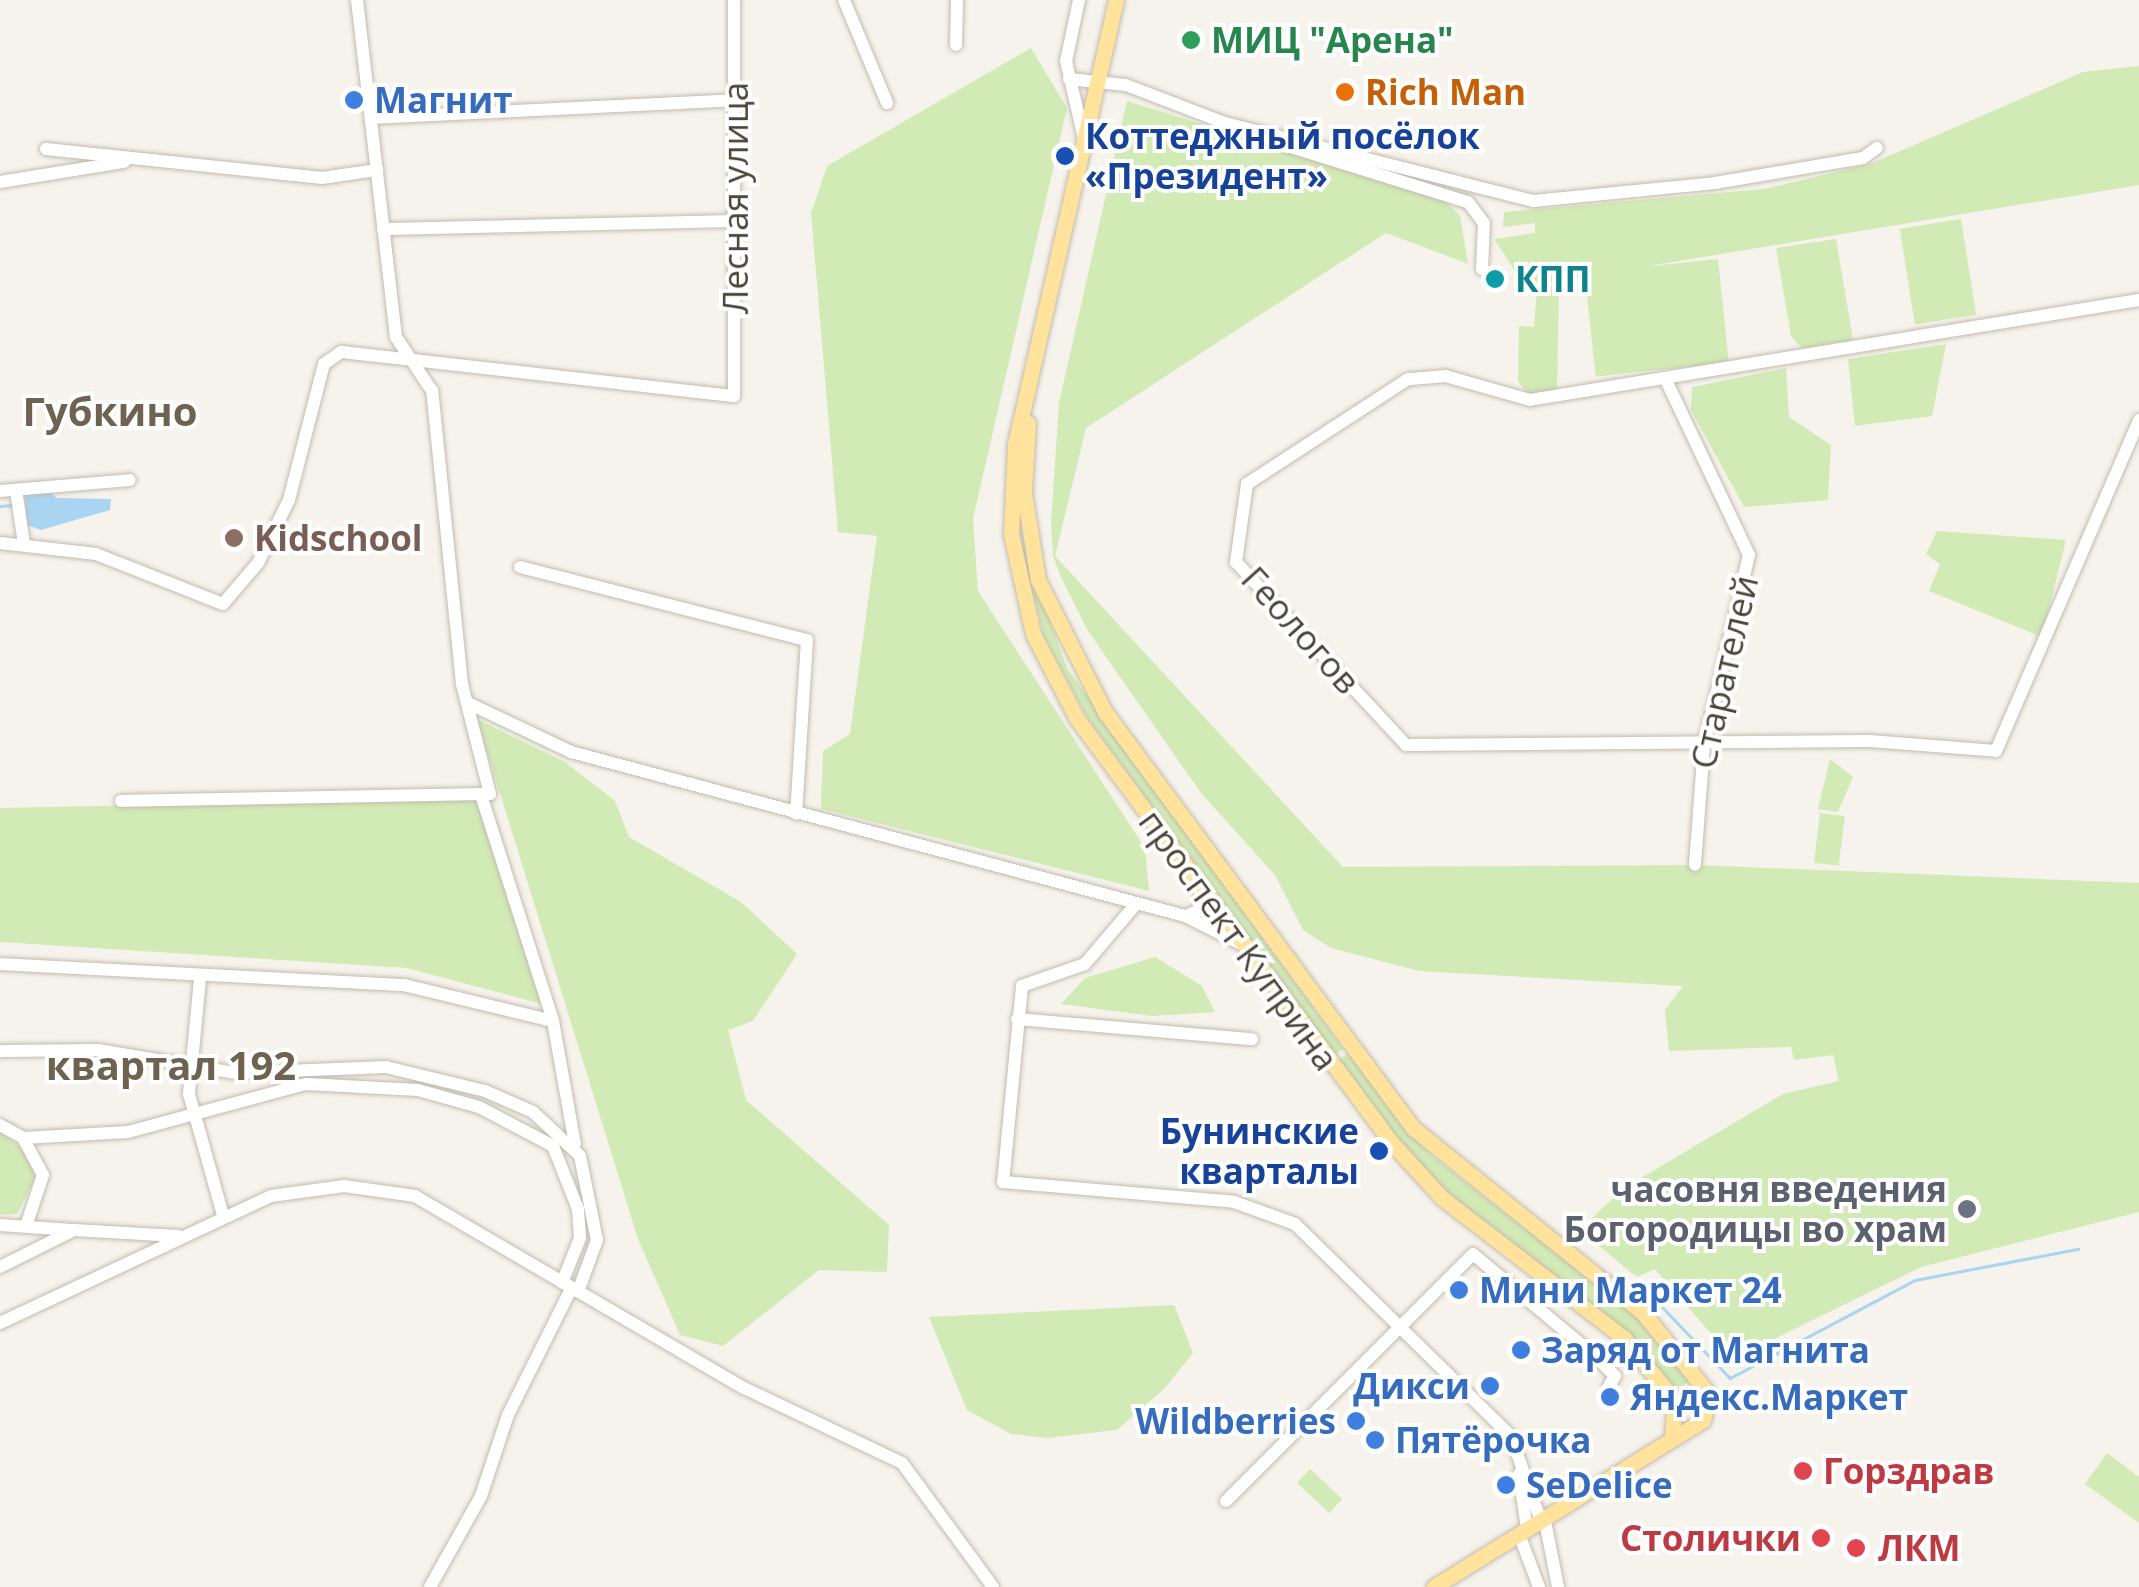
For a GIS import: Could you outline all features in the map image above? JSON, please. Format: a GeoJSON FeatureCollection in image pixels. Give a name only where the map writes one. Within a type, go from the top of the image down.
{"type":"FeatureCollection","features":[{"type":"Feature","properties":{"kind":"main road","name":"проспект Куприна"},"geometry":{"type":"LineString","coordinates":[[1116,0],[1033,370],[1010,492],[1017,582],[1033,634],[1077,719],[1416,1172],[1624,1338],[1674,1401]]}},
{"type":"Feature","properties":{"kind":"main road","name":"проспект Куприна"},"geometry":{"type":"LineString","coordinates":[[1033,370],[1028,536],[1056,629],[1105,712],[1414,1128],[1466,1180],[1643,1312],[1699,1380],[1711,1402],[1706,1417]]}},
{"type":"Feature","properties":{"kind":"main road"},"geometry":{"type":"LineString","coordinates":[[1672,1434],[1674,1401]]}},
{"type":"Feature","properties":{"kind":"main road"},"geometry":{"type":"LineString","coordinates":[[1434,1587],[1672,1434],[1706,1417]]}},
{"type":"Feature","properties":{"kind":"street"},"geometry":{"type":"LineString","coordinates":[[120,801],[490,794],[468,703],[436,416],[396,337],[357,0]]}},
{"type":"Feature","properties":{"kind":"street","name":"Лесная улица"},"geometry":{"type":"LineString","coordinates":[[411,364],[734,396],[738,221],[734,0]]}},
{"type":"Feature","properties":{"kind":"street"},"geometry":{"type":"LineString","coordinates":[[844,0],[887,103]]}},
{"type":"Feature","properties":{"kind":"street"},"geometry":{"type":"LineString","coordinates":[[956,45],[957,0]]}},
{"type":"Feature","properties":{"kind":"street"},"geometry":{"type":"LineString","coordinates":[[1079,0],[1069,80],[1085,143]]}},
{"type":"Feature","properties":{"kind":"street"},"geometry":{"type":"LineString","coordinates":[[1069,80],[1126,86],[1265,132],[1534,201],[1715,183],[1863,158],[1877,148]]}},
{"type":"Feature","properties":{"kind":"street"},"geometry":{"type":"LineString","coordinates":[[372,118],[734,100]]}},
{"type":"Feature","properties":{"kind":"street"},"geometry":{"type":"LineString","coordinates":[[1265,132],[1263,139],[1468,202],[1484,224],[1482,269]]}},
{"type":"Feature","properties":{"kind":"street"},"geometry":{"type":"LineString","coordinates":[[46,149],[322,178],[377,170]]}},
{"type":"Feature","properties":{"kind":"street"},"geometry":{"type":"LineString","coordinates":[[0,182],[136,160]]}},
{"type":"Feature","properties":{"kind":"street"},"geometry":{"type":"LineString","coordinates":[[383,229],[738,221]]}},
{"type":"Feature","properties":{"kind":"street","name":"Геологов"},"geometry":{"type":"LineString","coordinates":[[2139,300],[1530,400],[1446,376],[1408,379],[1247,484],[1236,562],[1406,745],[1870,741],[1996,751],[2139,420]]}},
{"type":"Feature","properties":{"kind":"street"},"geometry":{"type":"LineString","coordinates":[[372,354],[396,337]]}},
{"type":"Feature","properties":{"kind":"street"},"geometry":{"type":"LineString","coordinates":[[0,543],[96,554],[223,604],[258,564],[289,500],[324,364],[340,352],[372,354],[411,364]]}},
{"type":"Feature","properties":{"kind":"street","name":"Старателей"},"geometry":{"type":"LineString","coordinates":[[1665,378],[1749,555],[1704,745],[1694,865]]}},
{"type":"Feature","properties":{"kind":"street"},"geometry":{"type":"LineString","coordinates":[[0,490],[130,480]]}},
{"type":"Feature","properties":{"kind":"street"},"geometry":{"type":"LineString","coordinates":[[16,490],[24,544]]}},
{"type":"Feature","properties":{"kind":"street"},"geometry":{"type":"LineString","coordinates":[[520,566],[807,640],[796,814]]}},
{"type":"Feature","properties":{"kind":"street"},"geometry":{"type":"LineString","coordinates":[[468,703],[570,752],[1185,916],[1248,951]]}},
{"type":"Feature","properties":{"kind":"street"},"geometry":{"type":"LineString","coordinates":[[430,1587],[481,1496],[508,1415],[596,1240],[590,1180],[575,1149],[553,1021],[481,794]]}},
{"type":"Feature","properties":{"kind":"street"},"geometry":{"type":"LineString","coordinates":[[1185,916],[1201,910],[1200,887]]}},
{"type":"Feature","properties":{"kind":"street"},"geometry":{"type":"LineString","coordinates":[[1136,904],[1084,964],[1025,981],[1017,1019],[1003,1182],[1264,1209],[1313,1238],[1516,1446],[1532,1524],[1539,1587]]}},
{"type":"Feature","properties":{"kind":"street"},"geometry":{"type":"LineString","coordinates":[[0,964],[143,966],[200,979],[404,985],[553,1021]]}},
{"type":"Feature","properties":{"kind":"street"},"geometry":{"type":"LineString","coordinates":[[200,979],[186,1068],[192,1109],[223,1216]]}},
{"type":"Feature","properties":{"kind":"street"},"geometry":{"type":"LineString","coordinates":[[1017,1019],[1252,1039]]}},
{"type":"Feature","properties":{"kind":"street"},"geometry":{"type":"LineString","coordinates":[[0,1050],[98,1050],[186,1068],[421,1074],[533,1112],[575,1149]]}},
{"type":"Feature","properties":{"kind":"street"},"geometry":{"type":"LineString","coordinates":[[0,1125],[23,1138],[128,1132],[192,1109],[287,1087],[384,1084],[525,1127],[552,1146],[574,1185],[580,1238],[570,1288]]}},
{"type":"Feature","properties":{"kind":"street"},"geometry":{"type":"LineString","coordinates":[[23,1138],[43,1176],[26,1226]]}},
{"type":"Feature","properties":{"kind":"street"},"geometry":{"type":"LineString","coordinates":[[0,1322],[223,1216],[304,1189],[415,1196],[744,1388],[902,1463],[993,1587]]}},
{"type":"Feature","properties":{"kind":"street"},"geometry":{"type":"LineString","coordinates":[[0,1225],[181,1236]]}},
{"type":"Feature","properties":{"kind":"street"},"geometry":{"type":"LineString","coordinates":[[0,1268],[74,1230]]}},
{"type":"Feature","properties":{"kind":"street"},"geometry":{"type":"LineString","coordinates":[[128,1233],[134,1259]]}},
{"type":"Feature","properties":{"kind":"street"},"geometry":{"type":"LineString","coordinates":[[1226,1501],[1473,1254],[1596,1357],[1615,1376],[1608,1388]]}},
{"type":"Feature","properties":{"kind":"street","name":"проспект Куприна"},"geometry":{"type":"LineString","coordinates":[[1674,1401],[1690,1417],[1706,1417]]}},
{"type":"Feature","properties":{"kind":"street"},"geometry":{"type":"LineString","coordinates":[[1532,1524],[1547,1546],[1558,1587]]}},
{"type":"Feature","properties":{"kind":"green space"},"geometry":{"type":"Polygon","coordinates":[[[1031,48],[1067,108],[973,519],[978,591],[1145,848],[1149,891],[821,809],[823,751],[850,734],[877,536],[838,532],[811,213],[827,166],[1031,48]]]}},
{"type":"Feature","properties":{"kind":"green space"},"geometry":{"type":"Polygon","coordinates":[[[2139,66],[2139,185],[1534,285],[1521,281],[1494,239],[1535,233],[1535,223],[1503,227],[1504,212],[1764,189],[1870,164],[2083,72],[2139,66]]]}},
{"type":"Feature","properties":{"kind":"green space"},"geometry":{"type":"Polygon","coordinates":[[[1127,101],[1441,198],[1460,215],[1468,264],[1386,233],[1086,428],[1055,556],[1343,867],[1695,865],[2139,883],[2139,1212],[1921,1267],[1770,1341],[1719,1343],[1655,1269],[1637,1277],[1579,1230],[1624,1188],[1783,1094],[1839,1081],[1833,1055],[1794,1060],[1791,1047],[1669,1051],[1665,1010],[1683,986],[1419,971],[1331,948],[1303,930],[1275,875],[1201,793],[1088,631],[1053,556],[1051,523],[1059,403],[1127,101]]]}},
{"type":"Feature","properties":{"kind":"green space"},"geometry":{"type":"Polygon","coordinates":[[[1961,219],[1976,315],[1915,325],[1900,229],[1961,219]]]}},
{"type":"Feature","properties":{"kind":"green space"},"geometry":{"type":"Polygon","coordinates":[[[1836,239],[1853,340],[1802,348],[1791,336],[1776,248],[1836,239]]]}},
{"type":"Feature","properties":{"kind":"green space"},"geometry":{"type":"Polygon","coordinates":[[[1718,259],[1729,362],[1596,376],[1585,273],[1718,259]]]}},
{"type":"Feature","properties":{"kind":"green space"},"geometry":{"type":"Polygon","coordinates":[[[1559,284],[1557,391],[1529,395],[1518,381],[1519,326],[1534,327],[1537,288],[1559,284]]]}},
{"type":"Feature","properties":{"kind":"green space"},"geometry":{"type":"Polygon","coordinates":[[[1946,344],[1932,416],[1855,426],[1848,359],[1946,344]]]}},
{"type":"Feature","properties":{"kind":"green space"},"geometry":{"type":"Polygon","coordinates":[[[1786,368],[1789,417],[1831,445],[1828,500],[1744,507],[1691,410],[1692,387],[1786,368]]]}},
{"type":"Feature","properties":{"kind":"green space"},"geometry":{"type":"Polygon","coordinates":[[[1937,531],[2066,540],[2042,637],[1929,591],[1940,564],[1926,554],[1937,531]]]}},
{"type":"Feature","properties":{"kind":"green space"},"geometry":{"type":"Polygon","coordinates":[[[1020,538],[1067,668],[1343,1049],[1334,1055],[1087,717],[1044,636],[1020,538]]]}},
{"type":"Feature","properties":{"kind":"green space"},"geometry":{"type":"Polygon","coordinates":[[[477,719],[565,762],[615,801],[629,837],[741,902],[797,954],[753,1021],[728,1030],[746,1100],[889,1225],[887,1272],[819,1270],[723,1346],[680,1335],[638,1239],[477,719]]]}},
{"type":"Feature","properties":{"kind":"green space"},"geometry":{"type":"Polygon","coordinates":[[[1830,759],[1853,777],[1838,812],[1818,809],[1830,759]]]}},
{"type":"Feature","properties":{"kind":"green space"},"geometry":{"type":"Polygon","coordinates":[[[480,798],[545,1005],[407,968],[0,942],[0,808],[480,798]]]}},
{"type":"Feature","properties":{"kind":"green space"},"geometry":{"type":"Polygon","coordinates":[[[1820,813],[1845,816],[1839,866],[1814,863],[1820,813]]]}},
{"type":"Feature","properties":{"kind":"green space"},"geometry":{"type":"Polygon","coordinates":[[[1155,957],[1202,986],[1215,1012],[1152,1016],[1061,1004],[1085,978],[1155,957]]]}},
{"type":"Feature","properties":{"kind":"green space"},"geometry":{"type":"Polygon","coordinates":[[[1348,1053],[1428,1153],[1637,1316],[1692,1380],[1675,1391],[1418,1166],[1336,1062],[1348,1053]]]}},
{"type":"Feature","properties":{"kind":"green space"},"geometry":{"type":"Polygon","coordinates":[[[0,1132],[32,1156],[38,1173],[17,1214],[0,1215],[0,1132]]]}},
{"type":"Feature","properties":{"kind":"green space"},"geometry":{"type":"Polygon","coordinates":[[[1174,1305],[1193,1353],[1165,1388],[1117,1430],[1047,1438],[1011,1434],[967,1410],[929,1317],[1174,1305]]]}},
{"type":"Feature","properties":{"kind":"green space"},"geometry":{"type":"Polygon","coordinates":[[[2107,1453],[2139,1477],[2139,1523],[2085,1484],[2107,1453]]]}},
{"type":"Feature","properties":{"kind":"green space"},"geometry":{"type":"Polygon","coordinates":[[[1310,1469],[1342,1499],[1329,1513],[1297,1483],[1310,1469]]]}},
{"type":"Feature","properties":{"kind":"water"},"geometry":{"type":"Polygon","coordinates":[[[50,490],[56,498],[111,499],[110,510],[41,530],[27,525],[25,495],[50,490]]]}},
{"type":"Feature","properties":{"kind":"waterway"},"geometry":{"type":"LineString","coordinates":[[0,506],[13,505]]}},
{"type":"Feature","properties":{"kind":"waterway"},"geometry":{"type":"LineString","coordinates":[[1651,1295],[1730,1378],[1915,1280],[2078,1249]]}},
{"type":"Feature","properties":{"kind":"place","name":"МИЦ \"Арена\""},"geometry":{"type":"Point","coordinates":[1191,40]}},
{"type":"Feature","properties":{"kind":"place","name":"Rich Man"},"geometry":{"type":"Point","coordinates":[1345,92]}},
{"type":"Feature","properties":{"kind":"place","name":"Магнит"},"geometry":{"type":"Point","coordinates":[354,100]}},
{"type":"Feature","properties":{"kind":"place","name":"Коттеджный посёлок «Президент»"},"geometry":{"type":"Point","coordinates":[1065,156]}},
{"type":"Feature","properties":{"kind":"place","name":"КПП"},"geometry":{"type":"Point","coordinates":[1495,279]}},
{"type":"Feature","properties":{"kind":"place","name":"Kidschool"},"geometry":{"type":"Point","coordinates":[234,538]}},
{"type":"Feature","properties":{"kind":"place","name":"Бунинские кварталы"},"geometry":{"type":"Point","coordinates":[1379,1151]}},
{"type":"Feature","properties":{"kind":"place","name":"часовня введения Богородицы во храм"},"geometry":{"type":"Point","coordinates":[1967,1209]}},
{"type":"Feature","properties":{"kind":"place","name":"Мини Маркет 24"},"geometry":{"type":"Point","coordinates":[1459,1290]}},
{"type":"Feature","properties":{"kind":"place","name":"Заряд от Магнита"},"geometry":{"type":"Point","coordinates":[1521,1350]}},
{"type":"Feature","properties":{"kind":"place","name":"Дикси"},"geometry":{"type":"Point","coordinates":[1490,1386]}},
{"type":"Feature","properties":{"kind":"place","name":"Яндекс.Маркет"},"geometry":{"type":"Point","coordinates":[1610,1397]}},
{"type":"Feature","properties":{"kind":"place","name":"Wildberries"},"geometry":{"type":"Point","coordinates":[1356,1421]}},
{"type":"Feature","properties":{"kind":"place","name":"Пятёрочка"},"geometry":{"type":"Point","coordinates":[1375,1440]}},
{"type":"Feature","properties":{"kind":"place","name":"Горздрав"},"geometry":{"type":"Point","coordinates":[1803,1471]}},
{"type":"Feature","properties":{"kind":"place","name":"SeDelice"},"geometry":{"type":"Point","coordinates":[1506,1485]}},
{"type":"Feature","properties":{"kind":"place","name":"Столички"},"geometry":{"type":"Point","coordinates":[1821,1538]}},
{"type":"Feature","properties":{"kind":"place","name":"ЛКМ"},"geometry":{"type":"Point","coordinates":[1856,1548]}},
{"type":"Feature","properties":{"kind":"district","name":"Губкино"},"geometry":{"type":"Point","coordinates":[110,411]}},
{"type":"Feature","properties":{"kind":"district","name":"квартал 192"},"geometry":{"type":"Point","coordinates":[171,1065]}}]}
